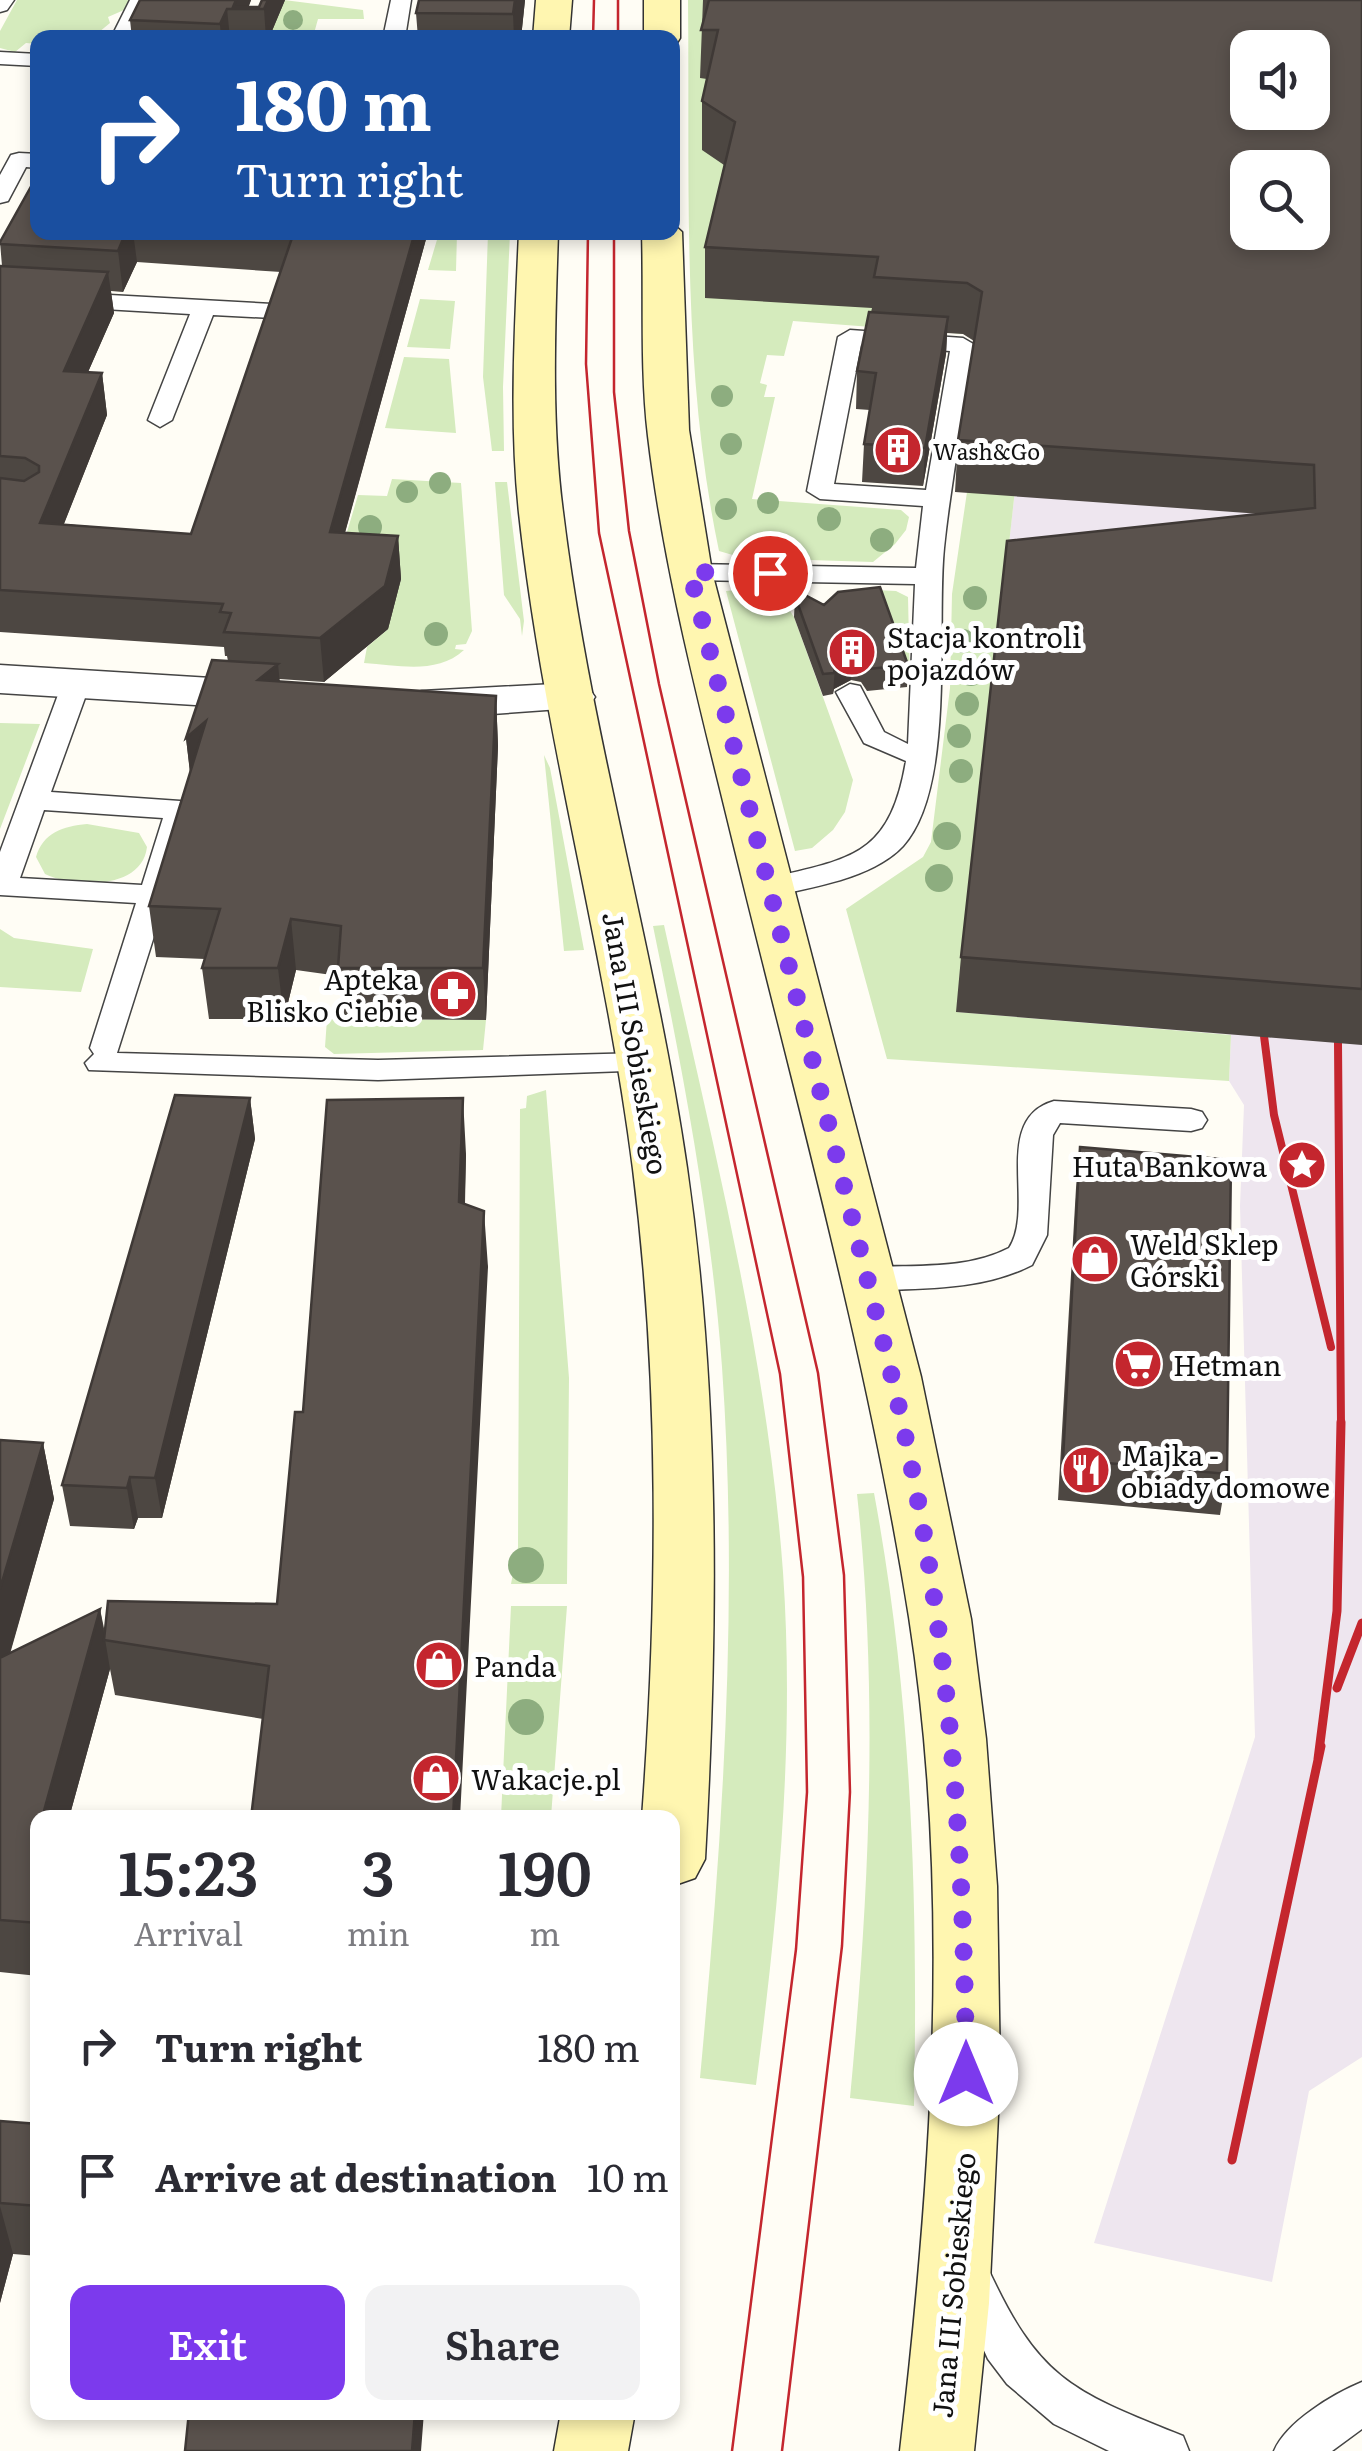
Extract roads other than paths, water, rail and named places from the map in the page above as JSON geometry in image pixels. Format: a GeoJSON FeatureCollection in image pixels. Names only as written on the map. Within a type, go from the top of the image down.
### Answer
{"type":"FeatureCollection","features":[{"type":"Feature","properties":{"kind":"main road"},"geometry":{"type":"LineString","coordinates":[[552,30],[554,0]]}},
{"type":"Feature","properties":{"kind":"main road"},"geometry":{"type":"LineString","coordinates":[[662,0],[662,30]]}},
{"type":"Feature","properties":{"kind":"main road","name":"Jana III Sobieskiego"},"geometry":{"type":"LineString","coordinates":[[539,240],[534,380],[537,466],[552,593],[642,1062],[660,1170],[680,1360],[684,1670],[675,1810]]}},
{"type":"Feature","properties":{"kind":"main road","name":"Jana III Sobieskiego"},"geometry":{"type":"LineString","coordinates":[[662,240],[668,430],[690,572],[920,1506],[954,1739],[964,1886],[966,2074],[957,2241],[937,2451]]}},
{"type":"Feature","properties":{"kind":"main road"},"geometry":{"type":"LineString","coordinates":[[592,2451],[597,2420]]}},
{"type":"Feature","properties":{"kind":"street"},"geometry":{"type":"LineString","coordinates":[[0,679],[324,699]]}},
{"type":"Feature","properties":{"kind":"street"},"geometry":{"type":"LineString","coordinates":[[378,702],[437,705],[572,697]]}},
{"type":"Feature","properties":{"kind":"lane"},"geometry":{"type":"LineString","coordinates":[[125,30],[140,0]]}},
{"type":"Feature","properties":{"kind":"lane"},"geometry":{"type":"LineString","coordinates":[[395,30],[400,0]]}},
{"type":"Feature","properties":{"kind":"lane"},"geometry":{"type":"LineString","coordinates":[[0,58],[30,60]]}},
{"type":"Feature","properties":{"kind":"lane"},"geometry":{"type":"LineString","coordinates":[[0,196],[20,160],[30,161]]}},
{"type":"Feature","properties":{"kind":"lane"},"geometry":{"type":"LineString","coordinates":[[0,296],[272,311]]}},
{"type":"Feature","properties":{"kind":"lane"},"geometry":{"type":"LineString","coordinates":[[160,420],[204,308]]}},
{"type":"Feature","properties":{"kind":"lane"},"geometry":{"type":"LineString","coordinates":[[768,888],[844,866],[891,842],[905,822],[921,756],[928,576],[963,345],[850,337],[820,490],[939,500]]}},
{"type":"Feature","properties":{"kind":"lane"},"geometry":{"type":"LineString","coordinates":[[690,572],[928,576]]}},
{"type":"Feature","properties":{"kind":"lane"},"geometry":{"type":"LineString","coordinates":[[806,574],[816,601]]}},
{"type":"Feature","properties":{"kind":"lane"},"geometry":{"type":"LineString","coordinates":[[76,684],[2,886],[151,895]]}},
{"type":"Feature","properties":{"kind":"lane"},"geometry":{"type":"LineString","coordinates":[[850,692],[871,738],[891,749],[921,756]]}},
{"type":"Feature","properties":{"kind":"lane"},"geometry":{"type":"LineString","coordinates":[[34,800],[180,810],[102,1056],[378,1070],[642,1062]]}},
{"type":"Feature","properties":{"kind":"lane"},"geometry":{"type":"LineString","coordinates":[[867,1280],[989,1272],[1017,1262],[1029,1247],[1037,1135],[1044,1119],[1054,1112],[1192,1120]]}},
{"type":"Feature","properties":{"kind":"lane"},"geometry":{"type":"LineString","coordinates":[[957,2241],[986,2317],[1026,2374],[1049,2397],[1099,2429],[1167,2451]]}},
{"type":"Feature","properties":{"kind":"lane"},"geometry":{"type":"LineString","coordinates":[[1291,2450],[1362,2404]]}},
{"type":"Feature","properties":{"kind":"tram line"},"geometry":{"type":"LineString","coordinates":[[593,30],[594,0]]}},
{"type":"Feature","properties":{"kind":"tram line"},"geometry":{"type":"LineString","coordinates":[[618,0],[618,30]]}},
{"type":"Feature","properties":{"kind":"tram line"},"geometry":{"type":"LineString","coordinates":[[588,240],[586,364],[599,533],[780,1374],[803,1577],[807,1792],[796,1949],[732,2451]]}},
{"type":"Feature","properties":{"kind":"tram line"},"geometry":{"type":"LineString","coordinates":[[614,240],[614,392],[629,531],[659,684],[818,1373],[844,1575],[850,1792],[842,1946],[782,2451]]}},
{"type":"Feature","properties":{"kind":"railway"},"geometry":{"type":"LineString","coordinates":[[1264,1036],[1274,1115],[1331,1347]]}},
{"type":"Feature","properties":{"kind":"railway"},"geometry":{"type":"LineString","coordinates":[[1338,1043],[1341,1423]]}},
{"type":"Feature","properties":{"kind":"railway"},"geometry":{"type":"LineString","coordinates":[[1318,1759],[1337,1611],[1341,1423]]}},
{"type":"Feature","properties":{"kind":"railway"},"geometry":{"type":"LineString","coordinates":[[1337,1688],[1362,1623]]}},
{"type":"Feature","properties":{"kind":"railway"},"geometry":{"type":"LineString","coordinates":[[1232,2160],[1321,1746]]}},
{"type":"Feature","properties":{"kind":"place","name":"Wash&Go"},"geometry":{"type":"Point","coordinates":[898,450]}},
{"type":"Feature","properties":{"kind":"place","name":"Stacja kontroli pojazdów"},"geometry":{"type":"Point","coordinates":[852,652]}},
{"type":"Feature","properties":{"kind":"place","name":"Apteka Blisko Ciebie"},"geometry":{"type":"Point","coordinates":[453,994]}},
{"type":"Feature","properties":{"kind":"place","name":"Huta Bankowa"},"geometry":{"type":"Point","coordinates":[1302,1165]}},
{"type":"Feature","properties":{"kind":"place","name":"Weld Sklep Górski"},"geometry":{"type":"Point","coordinates":[1095,1259]}},
{"type":"Feature","properties":{"kind":"place","name":"Hetman"},"geometry":{"type":"Point","coordinates":[1138,1364]}},
{"type":"Feature","properties":{"kind":"place","name":"Majka - obiady domowe"},"geometry":{"type":"Point","coordinates":[1086,1470]}},
{"type":"Feature","properties":{"kind":"place","name":"Panda"},"geometry":{"type":"Point","coordinates":[439,1665]}},
{"type":"Feature","properties":{"kind":"place","name":"Wakacje.pl"},"geometry":{"type":"Point","coordinates":[436,1778]}}]}
